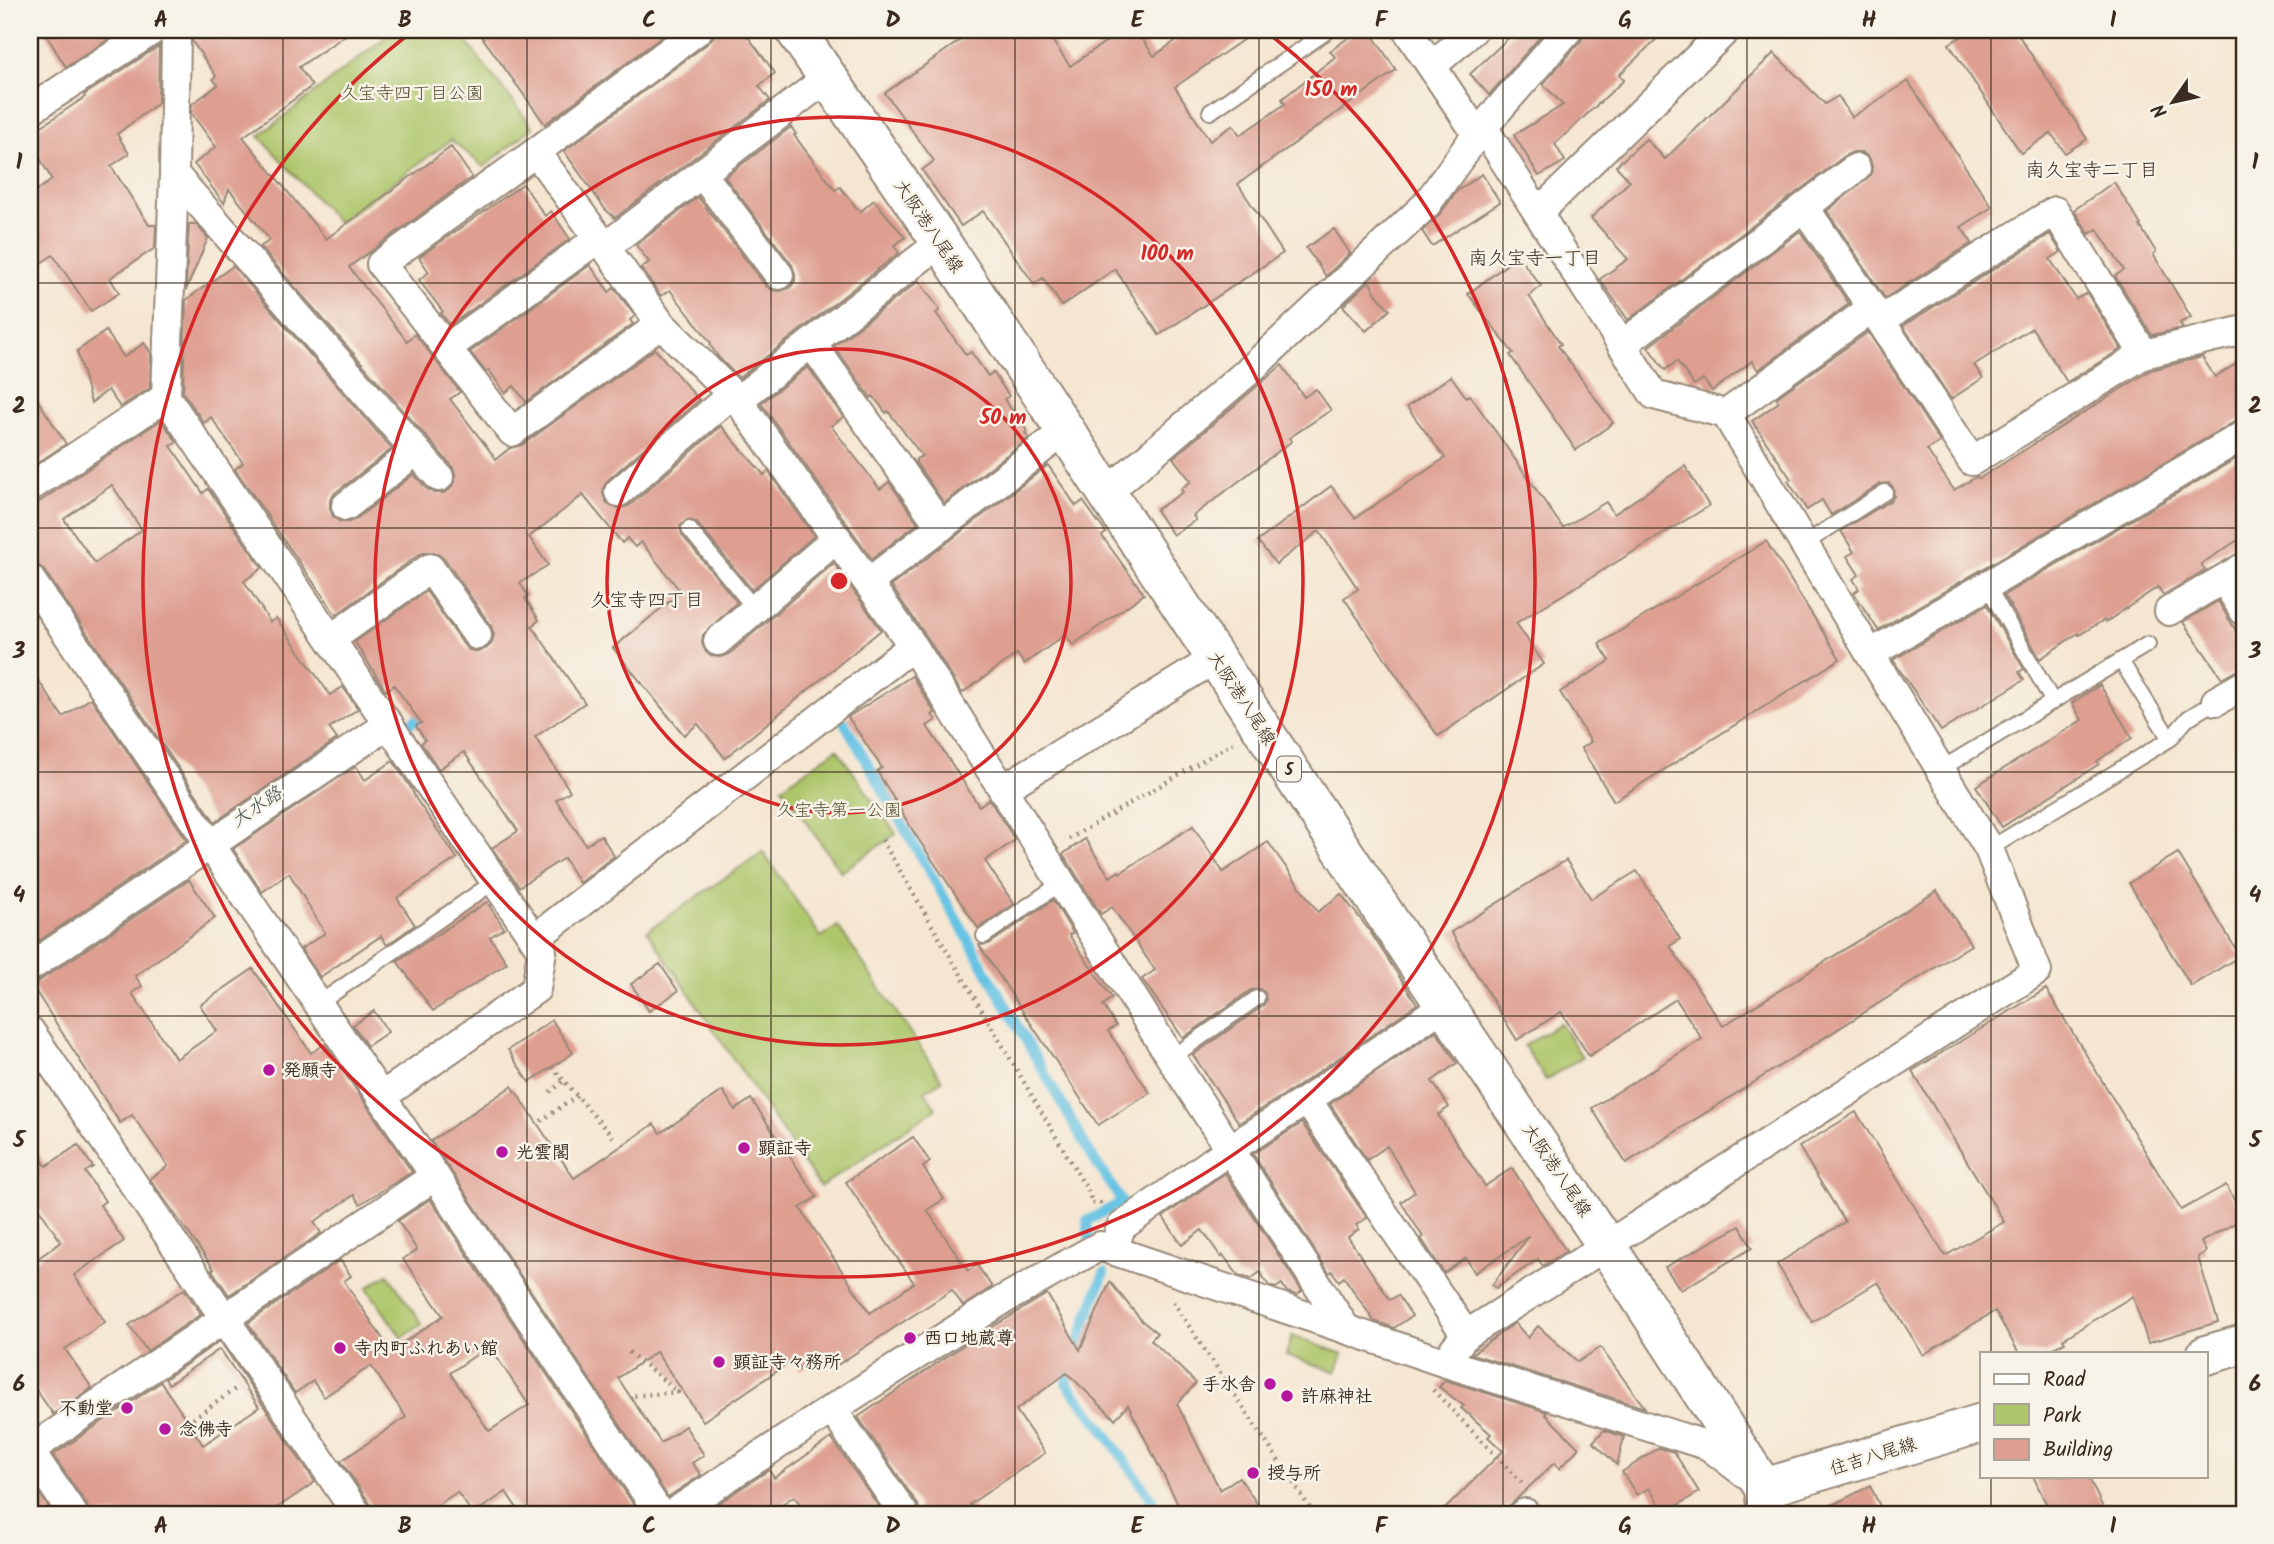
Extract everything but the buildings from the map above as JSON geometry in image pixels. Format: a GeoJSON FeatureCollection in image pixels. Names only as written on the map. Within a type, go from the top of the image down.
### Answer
{"type":"FeatureCollection","features":[{"type":"Feature","properties":{"kind":"main road","name":"大阪港八尾線"},"geometry":{"type":"LineString","coordinates":[[795,30],[942,242],[1606,1244],[1764,1507]]}},
{"type":"Feature","properties":{"kind":"main road"},"geometry":{"type":"LineString","coordinates":[[2208,1354],[2244,1344]]}},
{"type":"Feature","properties":{"kind":"main road","name":"住吉八尾線"},"geometry":{"type":"LineString","coordinates":[[1764,1507],[1980,1424]]}},
{"type":"Feature","properties":{"kind":"street"},"geometry":{"type":"LineString","coordinates":[[30,110],[169,30],[174,174],[166,397],[542,951],[536,989],[381,1097]]}},
{"type":"Feature","properties":{"kind":"street"},"geometry":{"type":"LineString","coordinates":[[661,324],[512,432],[381,264],[698,30]]}},
{"type":"Feature","properties":{"kind":"street"},"geometry":{"type":"LineString","coordinates":[[1407,30],[1538,213],[1654,395],[1726,414],[1989,849],[2037,971],[1466,1335],[1443,1362]]}},
{"type":"Feature","properties":{"kind":"street"},"geometry":{"type":"LineString","coordinates":[[1432,66],[1473,30]]}},
{"type":"Feature","properties":{"kind":"street"},"geometry":{"type":"LineString","coordinates":[[1106,493],[1252,368],[1426,205],[1480,130],[1569,30]]}},
{"type":"Feature","properties":{"kind":"street"},"geometry":{"type":"LineString","coordinates":[[1538,213],[1726,30]]}},
{"type":"Feature","properties":{"kind":"street"},"geometry":{"type":"LineString","coordinates":[[447,348],[702,174],[827,78]]}},
{"type":"Feature","properties":{"kind":"street"},"geometry":{"type":"LineString","coordinates":[[536,152],[661,324],[735,397],[869,582],[913,646],[1171,1058],[1346,1329]]}},
{"type":"Feature","properties":{"kind":"street"},"geometry":{"type":"LineString","coordinates":[[1622,345],[1856,168]]}},
{"type":"Feature","properties":{"kind":"street"},"geometry":{"type":"LineString","coordinates":[[174,174],[439,477]]}},
{"type":"Feature","properties":{"kind":"street"},"geometry":{"type":"LineString","coordinates":[[702,174],[779,275]]}},
{"type":"Feature","properties":{"kind":"street"},"geometry":{"type":"LineString","coordinates":[[1805,208],[1972,461],[2144,354],[2244,330]]}},
{"type":"Feature","properties":{"kind":"street"},"geometry":{"type":"LineString","coordinates":[[1726,414],[1877,314],[2055,211],[2144,354]]}},
{"type":"Feature","properties":{"kind":"street"},"geometry":{"type":"LineString","coordinates":[[619,492],[735,397],[812,344],[942,242]]}},
{"type":"Feature","properties":{"kind":"street"},"geometry":{"type":"LineString","coordinates":[[812,344],[942,527]]}},
{"type":"Feature","properties":{"kind":"street"},"geometry":{"type":"LineString","coordinates":[[30,487],[166,397]]}},
{"type":"Feature","properties":{"kind":"street"},"geometry":{"type":"LineString","coordinates":[[869,582],[1066,430]]}},
{"type":"Feature","properties":{"kind":"street"},"geometry":{"type":"LineString","coordinates":[[1870,654],[2244,435]]}},
{"type":"Feature","properties":{"kind":"street"},"geometry":{"type":"LineString","coordinates":[[346,506],[416,451]]}},
{"type":"Feature","properties":{"kind":"street"},"geometry":{"type":"LineString","coordinates":[[718,641],[837,538]]}},
{"type":"Feature","properties":{"kind":"street"},"geometry":{"type":"LineString","coordinates":[[331,639],[430,568],[477,635]]}},
{"type":"Feature","properties":{"kind":"street"},"geometry":{"type":"LineString","coordinates":[[2169,611],[2234,573],[2244,611]]}},
{"type":"Feature","properties":{"kind":"street"},"geometry":{"type":"LineString","coordinates":[[30,579],[435,1176],[660,1514]]}},
{"type":"Feature","properties":{"kind":"street"},"geometry":{"type":"LineString","coordinates":[[534,939],[913,646]]}},
{"type":"Feature","properties":{"kind":"street"},"geometry":{"type":"LineString","coordinates":[[1003,789],[1216,658]]}},
{"type":"Feature","properties":{"kind":"street"},"geometry":{"type":"LineString","coordinates":[[2216,701],[2244,685]]}},
{"type":"Feature","properties":{"kind":"street"},"geometry":{"type":"LineString","coordinates":[[30,967],[389,724]]}},
{"type":"Feature","properties":{"kind":"street"},"geometry":{"type":"LineString","coordinates":[[1113,1251],[1121,1227],[1230,1149],[1307,1100],[1433,1013]]}},
{"type":"Feature","properties":{"kind":"street"},"geometry":{"type":"LineString","coordinates":[[30,1031],[357,1514]]}},
{"type":"Feature","properties":{"kind":"street"},"geometry":{"type":"LineString","coordinates":[[1307,1100],[1466,1335]]}},
{"type":"Feature","properties":{"kind":"street"},"geometry":{"type":"LineString","coordinates":[[73,1514],[30,1450],[435,1176]]}},
{"type":"Feature","properties":{"kind":"street"},"geometry":{"type":"LineString","coordinates":[[672,1514],[1001,1301],[1100,1246],[1443,1362],[1709,1446],[1764,1507]]}},
{"type":"Feature","properties":{"kind":"street"},"geometry":{"type":"LineString","coordinates":[[832,1409],[904,1514]]}},
{"type":"Feature","properties":{"kind":"lane"},"geometry":{"type":"LineString","coordinates":[[1210,112],[1329,30]]}},
{"type":"Feature","properties":{"kind":"lane"},"geometry":{"type":"LineString","coordinates":[[1804,544],[1885,492]]}},
{"type":"Feature","properties":{"kind":"lane"},"geometry":{"type":"LineString","coordinates":[[689,529],[755,609]]}},
{"type":"Feature","properties":{"kind":"lane"},"geometry":{"type":"LineString","coordinates":[[1987,586],[2053,702]]}},
{"type":"Feature","properties":{"kind":"lane"},"geometry":{"type":"LineString","coordinates":[[1941,769],[2148,644]]}},
{"type":"Feature","properties":{"kind":"lane"},"geometry":{"type":"LineString","coordinates":[[2121,661],[2169,739]]}},
{"type":"Feature","properties":{"kind":"lane"},"geometry":{"type":"LineString","coordinates":[[1989,849],[2169,739],[2188,718],[2216,701]]}},
{"type":"Feature","properties":{"kind":"lane"},"geometry":{"type":"LineString","coordinates":[[318,1004],[495,881]]}},
{"type":"Feature","properties":{"kind":"lane"},"geometry":{"type":"LineString","coordinates":[[984,936],[1061,883]]}},
{"type":"Feature","properties":{"kind":"lane"},"geometry":{"type":"LineString","coordinates":[[1171,1058],[1257,998]]}},
{"type":"Feature","properties":{"kind":"path"},"geometry":{"type":"LineString","coordinates":[[1044,854],[1261,726]]}},
{"type":"Feature","properties":{"kind":"path"},"geometry":{"type":"LineString","coordinates":[[882,840],[1089,1193],[1092,1203],[1100,1203]]}},
{"type":"Feature","properties":{"kind":"path"},"geometry":{"type":"LineString","coordinates":[[552,1067],[616,1142]]}},
{"type":"Feature","properties":{"kind":"path"},"geometry":{"type":"LineString","coordinates":[[550,1091],[564,1081]]}},
{"type":"Feature","properties":{"kind":"path"},"geometry":{"type":"LineString","coordinates":[[541,1121],[577,1097]]}},
{"type":"Feature","properties":{"kind":"path"},"geometry":{"type":"LineString","coordinates":[[1146,1262],[1314,1514]]}},
{"type":"Feature","properties":{"kind":"path"},"geometry":{"type":"LineString","coordinates":[[629,1352],[678,1392],[630,1396]]}},
{"type":"Feature","properties":{"kind":"path"},"geometry":{"type":"LineString","coordinates":[[193,1419],[244,1383]]}},
{"type":"Feature","properties":{"kind":"path"},"geometry":{"type":"LineString","coordinates":[[1432,1389],[1535,1496],[1524,1513]]}},
{"type":"Feature","properties":{"kind":"green space","name":"久宝寺四丁目公園"},"geometry":{"type":"Polygon","coordinates":[[[395,30],[457,30],[533,127],[484,167],[451,140],[338,223],[259,136],[395,30]]]}},
{"type":"Feature","properties":{"kind":"green space","name":"久宝寺第一公園"},"geometry":{"type":"Polygon","coordinates":[[[837,749],[896,834],[841,872],[782,787],[837,749]]]}},
{"type":"Feature","properties":{"kind":"green space"},"geometry":{"type":"Polygon","coordinates":[[[763,852],[821,937],[838,926],[942,1080],[925,1091],[936,1109],[820,1187],[647,931],[763,852]]]}},
{"type":"Feature","properties":{"kind":"green space"},"geometry":{"type":"Polygon","coordinates":[[[1560,1023],[1582,1057],[1546,1080],[1524,1046],[1560,1023]]]}},
{"type":"Feature","properties":{"kind":"green space"},"geometry":{"type":"Polygon","coordinates":[[[388,1274],[422,1324],[402,1338],[367,1288],[388,1274]]]}},
{"type":"Feature","properties":{"kind":"green space"},"geometry":{"type":"Polygon","coordinates":[[[1292,1336],[1343,1354],[1336,1372],[1286,1355],[1292,1336]]]}},
{"type":"Feature","properties":{"kind":"waterway","name":"大水路"},"geometry":{"type":"LineString","coordinates":[[396,733],[427,712]]}},
{"type":"Feature","properties":{"kind":"waterway"},"geometry":{"type":"LineString","coordinates":[[844,722],[1090,1153],[1122,1202],[1087,1221],[1089,1237]]}},
{"type":"Feature","properties":{"kind":"waterway"},"geometry":{"type":"LineString","coordinates":[[1104,1273],[1073,1356],[1066,1383],[1100,1425],[1152,1500],[1140,1514]]}},
{"type":"Feature","properties":{"kind":"place","name":"発願寺"},"geometry":{"type":"Point","coordinates":[269,1070]}},
{"type":"Feature","properties":{"kind":"place","name":"顕証寺"},"geometry":{"type":"Point","coordinates":[744,1148]}},
{"type":"Feature","properties":{"kind":"place","name":"光雲閣"},"geometry":{"type":"Point","coordinates":[502,1152]}},
{"type":"Feature","properties":{"kind":"place","name":"西口地蔵尊"},"geometry":{"type":"Point","coordinates":[910,1338]}},
{"type":"Feature","properties":{"kind":"place","name":"寺内町ふれあい館"},"geometry":{"type":"Point","coordinates":[340,1348]}},
{"type":"Feature","properties":{"kind":"place","name":"顕証寺々務所"},"geometry":{"type":"Point","coordinates":[719,1362]}},
{"type":"Feature","properties":{"kind":"place","name":"手水舎"},"geometry":{"type":"Point","coordinates":[1270,1384]}},
{"type":"Feature","properties":{"kind":"place","name":"許麻神社"},"geometry":{"type":"Point","coordinates":[1287,1396]}},
{"type":"Feature","properties":{"kind":"place","name":"不動堂"},"geometry":{"type":"Point","coordinates":[127,1408]}},
{"type":"Feature","properties":{"kind":"place","name":"念佛寺"},"geometry":{"type":"Point","coordinates":[165,1429]}},
{"type":"Feature","properties":{"kind":"place","name":"授与所"},"geometry":{"type":"Point","coordinates":[1253,1473]}},
{"type":"Feature","properties":{"kind":"district","name":"南久宝寺二丁目"},"geometry":{"type":"Point","coordinates":[2092,169]}},
{"type":"Feature","properties":{"kind":"district","name":"南久宝寺一丁目"},"geometry":{"type":"Point","coordinates":[1535,257]}},
{"type":"Feature","properties":{"kind":"district","name":"久宝寺四丁目"},"geometry":{"type":"Point","coordinates":[647,599]}}]}
